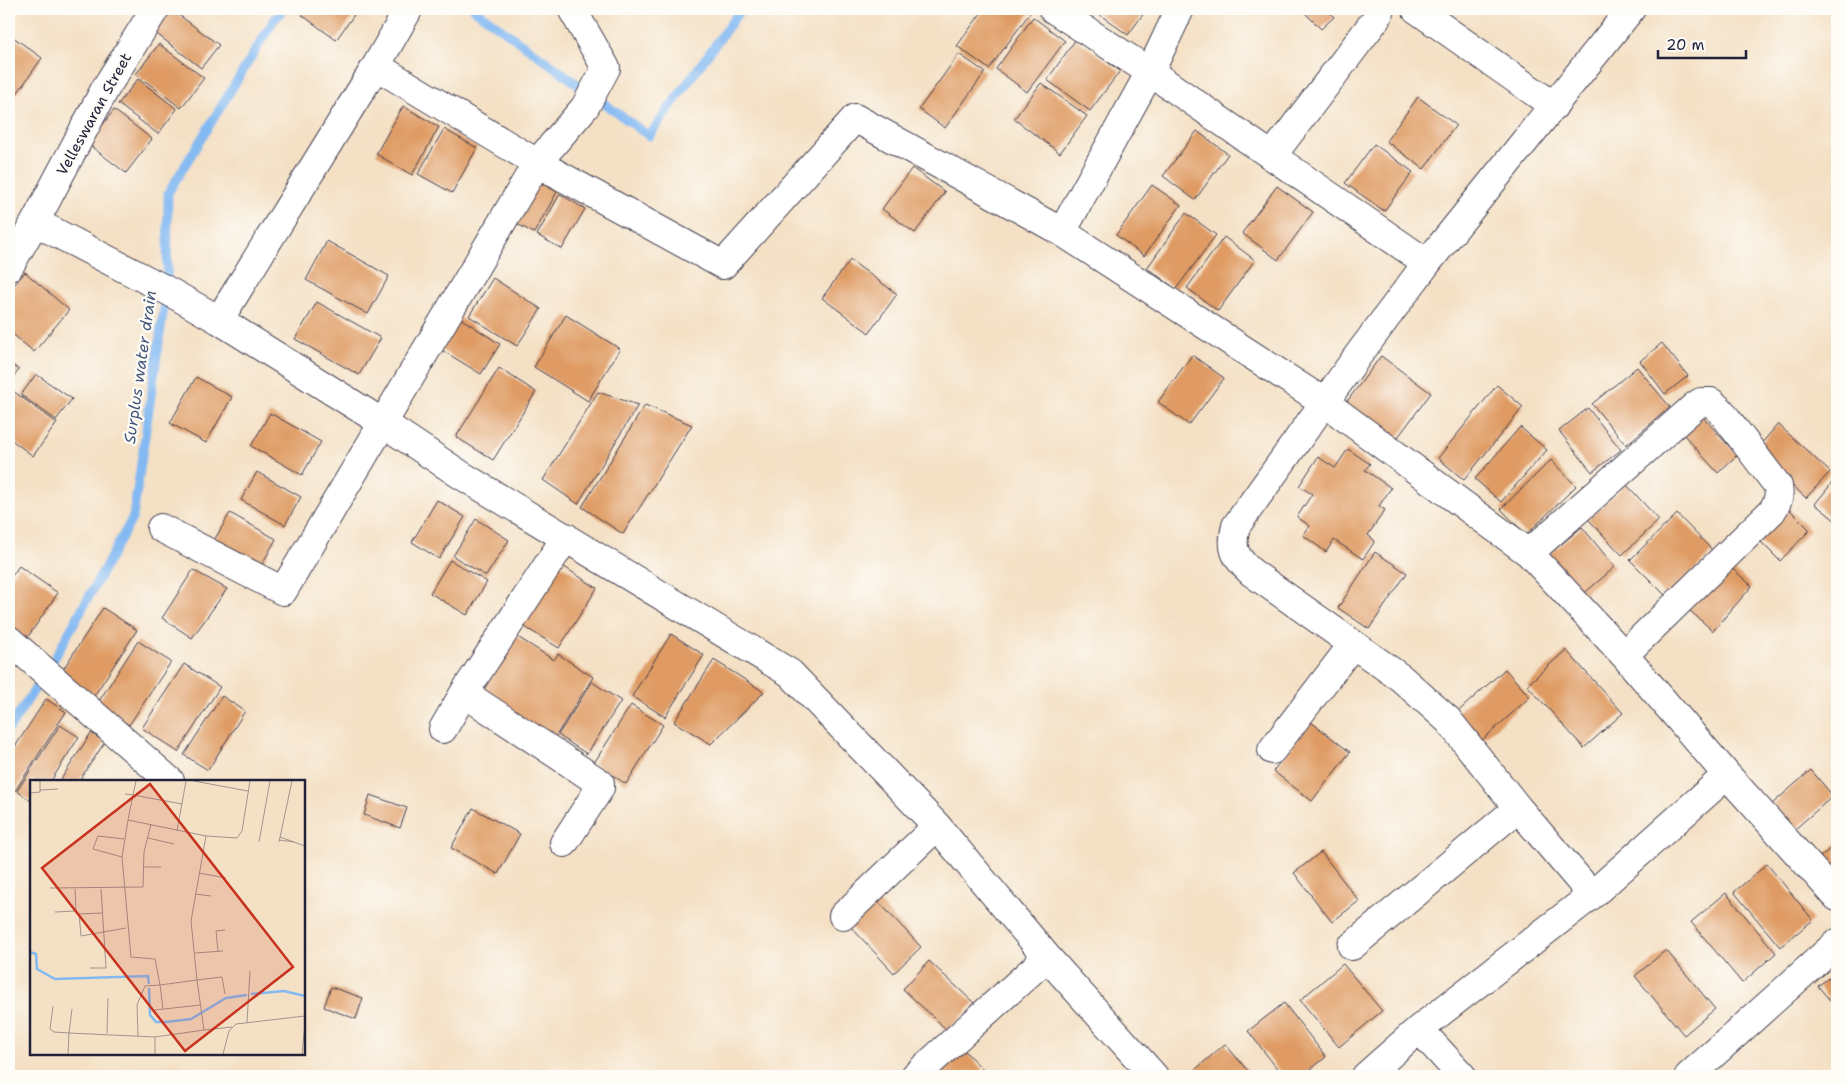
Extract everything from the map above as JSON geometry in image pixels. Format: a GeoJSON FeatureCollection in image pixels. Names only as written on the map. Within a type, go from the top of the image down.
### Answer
{"type":"FeatureCollection","features":[{"type":"Feature","properties":{"kind":"street","name":"Velleswaran Street"},"geometry":{"type":"LineString","coordinates":[[9,267],[35,222],[105,89],[155,9]]}},
{"type":"Feature","properties":{"kind":"street"},"geometry":{"type":"LineString","coordinates":[[161,528],[284,591],[537,163],[585,107],[606,68],[572,9]]}},
{"type":"Feature","properties":{"kind":"street"},"geometry":{"type":"LineString","coordinates":[[1053,9],[1150,72],[1427,263]]}},
{"type":"Feature","properties":{"kind":"street"},"geometry":{"type":"LineString","coordinates":[[1062,232],[1150,72],[1180,9]]}},
{"type":"Feature","properties":{"kind":"street"},"geometry":{"type":"LineString","coordinates":[[1272,156],[1376,19],[1379,14],[1378,9]]}},
{"type":"Feature","properties":{"kind":"street"},"geometry":{"type":"LineString","coordinates":[[1416,9],[1554,106]]}},
{"type":"Feature","properties":{"kind":"street"},"geometry":{"type":"LineString","coordinates":[[1592,895],[1518,808],[1448,720],[1401,678],[1251,572],[1239,561],[1234,551],[1233,537],[1236,526],[1324,402],[1427,263],[1631,9]]}},
{"type":"Feature","properties":{"kind":"street"},"geometry":{"type":"LineString","coordinates":[[220,320],[376,66],[407,12]]}},
{"type":"Feature","properties":{"kind":"street"},"geometry":{"type":"LineString","coordinates":[[376,66],[537,163],[723,265],[855,118],[1062,232],[1324,402],[1529,553],[1624,655],[1727,775],[1837,897]]}},
{"type":"Feature","properties":{"kind":"street"},"geometry":{"type":"LineString","coordinates":[[35,222],[220,320],[383,423],[460,475],[790,673],[937,826],[1047,957],[1154,1076]]}},
{"type":"Feature","properties":{"kind":"street"},"geometry":{"type":"LineString","coordinates":[[1529,553],[1695,406],[1701,402],[1711,402],[1721,411],[1778,486],[1780,494],[1772,511],[1624,655]]}},
{"type":"Feature","properties":{"kind":"street"},"geometry":{"type":"LineString","coordinates":[[443,729],[464,693],[566,537]]}},
{"type":"Feature","properties":{"kind":"street"},"geometry":{"type":"LineString","coordinates":[[9,640],[169,780]]}},
{"type":"Feature","properties":{"kind":"street"},"geometry":{"type":"LineString","coordinates":[[1272,750],[1353,644]]}},
{"type":"Feature","properties":{"kind":"street"},"geometry":{"type":"LineString","coordinates":[[464,693],[600,782],[600,788],[564,843]]}},
{"type":"Feature","properties":{"kind":"street"},"geometry":{"type":"LineString","coordinates":[[1366,1076],[1419,1029],[1592,895],[1727,775]]}},
{"type":"Feature","properties":{"kind":"street"},"geometry":{"type":"LineString","coordinates":[[1352,946],[1518,808]]}},
{"type":"Feature","properties":{"kind":"street"},"geometry":{"type":"LineString","coordinates":[[843,916],[937,826]]}},
{"type":"Feature","properties":{"kind":"street"},"geometry":{"type":"LineString","coordinates":[[1689,1076],[1837,943]]}},
{"type":"Feature","properties":{"kind":"street"},"geometry":{"type":"LineString","coordinates":[[915,1076],[1047,957]]}},
{"type":"Feature","properties":{"kind":"street"},"geometry":{"type":"LineString","coordinates":[[1419,1029],[1462,1076]]}},
{"type":"Feature","properties":{"kind":"building"},"geometry":{"type":"Polygon","coordinates":[[[171,9],[219,45],[201,68],[153,31],[171,9]]]}},
{"type":"Feature","properties":{"kind":"building"},"geometry":{"type":"Polygon","coordinates":[[[307,9],[346,9],[354,15],[336,40],[302,15],[307,9]]]}},
{"type":"Feature","properties":{"kind":"building"},"geometry":{"type":"Polygon","coordinates":[[[984,9],[1032,10],[989,69],[957,46],[984,9]]]}},
{"type":"Feature","properties":{"kind":"building"},"geometry":{"type":"Polygon","coordinates":[[[1092,9],[1147,9],[1128,35],[1092,9]]]}},
{"type":"Feature","properties":{"kind":"building"},"geometry":{"type":"Polygon","coordinates":[[[1301,9],[1327,9],[1334,17],[1321,29],[1301,9]]]}},
{"type":"Feature","properties":{"kind":"building"},"geometry":{"type":"Polygon","coordinates":[[[1033,17],[1065,41],[1027,92],[996,69],[1033,17]]]}},
{"type":"Feature","properties":{"kind":"building"},"geometry":{"type":"Polygon","coordinates":[[[9,34],[42,58],[9,105],[9,34]]]}},
{"type":"Feature","properties":{"kind":"building"},"geometry":{"type":"Polygon","coordinates":[[[1076,39],[1120,71],[1090,111],[1047,80],[1076,39]]]}},
{"type":"Feature","properties":{"kind":"building"},"geometry":{"type":"Polygon","coordinates":[[[159,44],[204,78],[181,108],[136,74],[159,44]]]}},
{"type":"Feature","properties":{"kind":"building"},"geometry":{"type":"Polygon","coordinates":[[[959,54],[985,72],[945,128],[919,109],[959,54]]]}},
{"type":"Feature","properties":{"kind":"building"},"geometry":{"type":"Polygon","coordinates":[[[138,79],[177,109],[158,134],[118,104],[138,79]]]}},
{"type":"Feature","properties":{"kind":"building"},"geometry":{"type":"Polygon","coordinates":[[[1041,83],[1087,116],[1060,153],[1014,119],[1041,83]]]}},
{"type":"Feature","properties":{"kind":"building"},"geometry":{"type":"Polygon","coordinates":[[[1418,97],[1456,125],[1424,169],[1386,141],[1418,97]]]}},
{"type":"Feature","properties":{"kind":"building"},"geometry":{"type":"Polygon","coordinates":[[[403,106],[439,127],[412,175],[376,154],[403,106]]]}},
{"type":"Feature","properties":{"kind":"building"},"geometry":{"type":"Polygon","coordinates":[[[114,110],[152,139],[126,173],[88,144],[114,110]]]}},
{"type":"Feature","properties":{"kind":"building"},"geometry":{"type":"Polygon","coordinates":[[[444,129],[477,148],[452,193],[418,174],[444,129]]]}},
{"type":"Feature","properties":{"kind":"building"},"geometry":{"type":"Polygon","coordinates":[[[1197,131],[1228,154],[1195,200],[1163,176],[1197,131]]]}},
{"type":"Feature","properties":{"kind":"building"},"geometry":{"type":"Polygon","coordinates":[[[1374,144],[1413,172],[1384,211],[1345,183],[1374,144]]]}},
{"type":"Feature","properties":{"kind":"building"},"geometry":{"type":"Polygon","coordinates":[[[912,168],[945,192],[915,233],[882,209],[912,168]]]}},
{"type":"Feature","properties":{"kind":"building"},"geometry":{"type":"Polygon","coordinates":[[[530,177],[557,192],[534,233],[506,218],[530,177]]]}},
{"type":"Feature","properties":{"kind":"building"},"geometry":{"type":"Polygon","coordinates":[[[1152,185],[1181,205],[1144,256],[1116,235],[1152,185]]]}},
{"type":"Feature","properties":{"kind":"building"},"geometry":{"type":"Polygon","coordinates":[[[1277,186],[1313,212],[1278,260],[1242,233],[1277,186]]]}},
{"type":"Feature","properties":{"kind":"building"},"geometry":{"type":"Polygon","coordinates":[[[560,194],[585,209],[562,249],[537,235],[560,194]]]}},
{"type":"Feature","properties":{"kind":"building"},"geometry":{"type":"Polygon","coordinates":[[[1186,213],[1216,235],[1176,289],[1147,268],[1186,213]]]}},
{"type":"Feature","properties":{"kind":"building"},"geometry":{"type":"Polygon","coordinates":[[[1224,237],[1255,260],[1218,311],[1187,288],[1224,237]]]}},
{"type":"Feature","properties":{"kind":"building"},"geometry":{"type":"Polygon","coordinates":[[[327,241],[389,276],[368,314],[306,280],[327,241]]]}},
{"type":"Feature","properties":{"kind":"building"},"geometry":{"type":"Polygon","coordinates":[[[850,260],[897,294],[869,333],[822,298],[850,260]]]}},
{"type":"Feature","properties":{"kind":"building"},"geometry":{"type":"Polygon","coordinates":[[[25,272],[69,310],[34,352],[9,331],[9,291],[25,272]]]}},
{"type":"Feature","properties":{"kind":"building"},"geometry":{"type":"Polygon","coordinates":[[[493,278],[541,309],[517,346],[469,316],[493,278]]]}},
{"type":"Feature","properties":{"kind":"building"},"geometry":{"type":"Polygon","coordinates":[[[317,302],[381,338],[359,375],[295,339],[317,302]]]}},
{"type":"Feature","properties":{"kind":"building"},"geometry":{"type":"Polygon","coordinates":[[[566,315],[620,349],[588,401],[534,367],[566,315]]]}},
{"type":"Feature","properties":{"kind":"building"},"geometry":{"type":"Polygon","coordinates":[[[460,318],[500,344],[481,374],[440,349],[460,318]]]}},
{"type":"Feature","properties":{"kind":"building"},"geometry":{"type":"Polygon","coordinates":[[[1662,343],[1688,376],[1665,394],[1640,361],[1662,343]]]}},
{"type":"Feature","properties":{"kind":"building"},"geometry":{"type":"Polygon","coordinates":[[[1192,355],[1224,378],[1189,425],[1158,402],[1192,355]]]}},
{"type":"Feature","properties":{"kind":"building"},"geometry":{"type":"Polygon","coordinates":[[[1381,356],[1431,393],[1395,441],[1345,404],[1381,356]]]}},
{"type":"Feature","properties":{"kind":"building"},"geometry":{"type":"Polygon","coordinates":[[[9,362],[19,370],[9,382],[9,362]]]}},
{"type":"Feature","properties":{"kind":"building"},"geometry":{"type":"Polygon","coordinates":[[[1637,367],[1670,407],[1626,445],[1592,404],[1637,367]]]}},
{"type":"Feature","properties":{"kind":"building"},"geometry":{"type":"Polygon","coordinates":[[[499,368],[536,392],[493,460],[456,437],[499,368]]]}},
{"type":"Feature","properties":{"kind":"building"},"geometry":{"type":"Polygon","coordinates":[[[36,374],[72,399],[56,420],[21,395],[36,374]]]}},
{"type":"Feature","properties":{"kind":"building"},"geometry":{"type":"Polygon","coordinates":[[[196,377],[232,397],[206,443],[170,423],[196,377]]]}},
{"type":"Feature","properties":{"kind":"building"},"geometry":{"type":"Polygon","coordinates":[[[1497,385],[1523,407],[1464,480],[1438,458],[1497,385]]]}},
{"type":"Feature","properties":{"kind":"building"},"geometry":{"type":"Polygon","coordinates":[[[9,388],[57,423],[33,456],[9,438],[9,388]]]}},
{"type":"Feature","properties":{"kind":"building"},"geometry":{"type":"Polygon","coordinates":[[[598,392],[638,405],[578,504],[543,480],[598,392]]]}},
{"type":"Feature","properties":{"kind":"building"},"geometry":{"type":"Polygon","coordinates":[[[645,405],[692,425],[623,534],[582,507],[645,405]]]}},
{"type":"Feature","properties":{"kind":"building"},"geometry":{"type":"Polygon","coordinates":[[[1588,408],[1621,450],[1592,472],[1559,431],[1588,408]]]}},
{"type":"Feature","properties":{"kind":"building"},"geometry":{"type":"Polygon","coordinates":[[[270,413],[321,442],[302,475],[251,446],[270,413]]]}},
{"type":"Feature","properties":{"kind":"building"},"geometry":{"type":"Polygon","coordinates":[[[1702,416],[1737,455],[1718,473],[1683,434],[1702,416]]]}},
{"type":"Feature","properties":{"kind":"building"},"geometry":{"type":"Polygon","coordinates":[[[1778,424],[1830,472],[1806,498],[1755,451],[1778,424]]]}},
{"type":"Feature","properties":{"kind":"building"},"geometry":{"type":"Polygon","coordinates":[[[1520,427],[1547,450],[1501,502],[1475,479],[1520,427]]]}},
{"type":"Feature","properties":{"kind":"building"},"geometry":{"type":"Polygon","coordinates":[[[1348,449],[1370,464],[1365,470],[1391,488],[1379,506],[1385,510],[1368,535],[1375,541],[1363,559],[1334,540],[1326,552],[1303,535],[1310,526],[1297,517],[1312,494],[1299,486],[1318,457],[1335,468],[1348,449]]]}},
{"type":"Feature","properties":{"kind":"building"},"geometry":{"type":"Polygon","coordinates":[[[1551,460],[1576,486],[1526,535],[1501,509],[1551,460]]]}},
{"type":"Feature","properties":{"kind":"building"},"geometry":{"type":"Polygon","coordinates":[[[257,472],[301,497],[285,525],[241,500],[257,472]]]}},
{"type":"Feature","properties":{"kind":"building"},"geometry":{"type":"Polygon","coordinates":[[[1837,477],[1837,520],[1836,521],[1815,504],[1837,477]]]}},
{"type":"Feature","properties":{"kind":"building"},"geometry":{"type":"Polygon","coordinates":[[[1626,484],[1659,520],[1622,555],[1588,519],[1626,484]]]}},
{"type":"Feature","properties":{"kind":"building"},"geometry":{"type":"Polygon","coordinates":[[[437,500],[465,517],[439,559],[412,542],[437,500]]]}},
{"type":"Feature","properties":{"kind":"building"},"geometry":{"type":"Polygon","coordinates":[[[1784,504],[1810,530],[1780,561],[1754,535],[1784,504]]]}},
{"type":"Feature","properties":{"kind":"building"},"geometry":{"type":"Polygon","coordinates":[[[230,513],[276,539],[256,575],[209,549],[230,513]]]}},
{"type":"Feature","properties":{"kind":"building"},"geometry":{"type":"Polygon","coordinates":[[[1677,514],[1713,551],[1667,597],[1630,560],[1677,514]]]}},
{"type":"Feature","properties":{"kind":"building"},"geometry":{"type":"Polygon","coordinates":[[[476,519],[509,540],[486,576],[453,556],[476,519]]]}},
{"type":"Feature","properties":{"kind":"building"},"geometry":{"type":"Polygon","coordinates":[[[1582,527],[1615,567],[1580,597],[1547,556],[1582,527]]]}},
{"type":"Feature","properties":{"kind":"building"},"geometry":{"type":"Polygon","coordinates":[[[1375,552],[1407,573],[1369,629],[1338,608],[1375,552]]]}},
{"type":"Feature","properties":{"kind":"building"},"geometry":{"type":"Polygon","coordinates":[[[450,560],[487,582],[467,615],[430,593],[450,560]]]}},
{"type":"Feature","properties":{"kind":"building"},"geometry":{"type":"Polygon","coordinates":[[[558,563],[597,588],[559,648],[520,624],[558,563]]]}},
{"type":"Feature","properties":{"kind":"building"},"geometry":{"type":"Polygon","coordinates":[[[1727,564],[1752,586],[1713,631],[1688,609],[1727,564]]]}},
{"type":"Feature","properties":{"kind":"building"},"geometry":{"type":"Polygon","coordinates":[[[19,566],[58,593],[23,644],[9,634],[9,580],[19,566]]]}},
{"type":"Feature","properties":{"kind":"building"},"geometry":{"type":"Polygon","coordinates":[[[193,570],[227,589],[192,638],[162,618],[193,570]]]}},
{"type":"Feature","properties":{"kind":"building"},"geometry":{"type":"Polygon","coordinates":[[[103,608],[137,630],[94,696],[60,674],[103,608]]]}},
{"type":"Feature","properties":{"kind":"building"},"geometry":{"type":"Polygon","coordinates":[[[513,634],[554,660],[558,654],[593,677],[554,739],[475,693],[513,634]]]}},
{"type":"Feature","properties":{"kind":"building"},"geometry":{"type":"Polygon","coordinates":[[[671,634],[704,655],[665,717],[632,696],[671,634]]]}},
{"type":"Feature","properties":{"kind":"building"},"geometry":{"type":"Polygon","coordinates":[[[138,641],[171,662],[129,725],[97,704],[138,641]]]}},
{"type":"Feature","properties":{"kind":"building"},"geometry":{"type":"Polygon","coordinates":[[[1566,650],[1623,713],[1584,748],[1527,685],[1566,650]]]}},
{"type":"Feature","properties":{"kind":"building"},"geometry":{"type":"Polygon","coordinates":[[[714,660],[764,692],[711,744],[674,722],[714,660]]]}},
{"type":"Feature","properties":{"kind":"building"},"geometry":{"type":"Polygon","coordinates":[[[184,664],[220,687],[178,752],[142,728],[184,664]]]}},
{"type":"Feature","properties":{"kind":"building"},"geometry":{"type":"Polygon","coordinates":[[[1505,669],[1530,697],[1478,744],[1452,717],[1505,669]]]}},
{"type":"Feature","properties":{"kind":"building"},"geometry":{"type":"Polygon","coordinates":[[[592,682],[621,701],[587,754],[558,735],[592,682]]]}},
{"type":"Feature","properties":{"kind":"building"},"geometry":{"type":"Polygon","coordinates":[[[222,696],[245,711],[208,770],[184,755],[222,696]]]}},
{"type":"Feature","properties":{"kind":"building"},"geometry":{"type":"Polygon","coordinates":[[[46,699],[66,712],[15,791],[9,787],[9,756],[46,699]]]}},
{"type":"Feature","properties":{"kind":"building"},"geometry":{"type":"Polygon","coordinates":[[[631,705],[663,725],[626,784],[594,763],[631,705]]]}},
{"type":"Feature","properties":{"kind":"building"},"geometry":{"type":"Polygon","coordinates":[[[1311,722],[1350,752],[1312,801],[1273,771],[1311,722]]]}},
{"type":"Feature","properties":{"kind":"building"},"geometry":{"type":"Polygon","coordinates":[[[60,725],[79,737],[52,780],[30,780],[30,800],[17,791],[60,725]]]}},
{"type":"Feature","properties":{"kind":"building"},"geometry":{"type":"Polygon","coordinates":[[[91,733],[105,742],[80,780],[61,780],[91,733]]]}},
{"type":"Feature","properties":{"kind":"building"},"geometry":{"type":"Polygon","coordinates":[[[1811,770],[1833,796],[1794,830],[1772,804],[1811,770]]]}},
{"type":"Feature","properties":{"kind":"building"},"geometry":{"type":"Polygon","coordinates":[[[370,795],[407,808],[400,828],[364,815],[370,795]]]}},
{"type":"Feature","properties":{"kind":"building"},"geometry":{"type":"Polygon","coordinates":[[[473,808],[520,834],[498,874],[451,848],[473,808]]]}},
{"type":"Feature","properties":{"kind":"building"},"geometry":{"type":"Polygon","coordinates":[[[1837,843],[1837,879],[1819,858],[1837,843]]]}},
{"type":"Feature","properties":{"kind":"building"},"geometry":{"type":"Polygon","coordinates":[[[1321,852],[1359,901],[1332,922],[1294,873],[1321,852]]]}},
{"type":"Feature","properties":{"kind":"building"},"geometry":{"type":"Polygon","coordinates":[[[1767,864],[1813,920],[1780,947],[1734,892],[1767,864]]]}},
{"type":"Feature","properties":{"kind":"building"},"geometry":{"type":"Polygon","coordinates":[[[1726,893],[1776,953],[1742,983],[1691,922],[1726,893]]]}},
{"type":"Feature","properties":{"kind":"building"},"geometry":{"type":"Polygon","coordinates":[[[877,900],[921,947],[894,973],[850,926],[877,900]]]}},
{"type":"Feature","properties":{"kind":"building"},"geometry":{"type":"Polygon","coordinates":[[[1666,950],[1715,1009],[1684,1035],[1635,976],[1666,950]]]}},
{"type":"Feature","properties":{"kind":"building"},"geometry":{"type":"Polygon","coordinates":[[[929,961],[974,1003],[948,1031],[903,989],[929,961]]]}},
{"type":"Feature","properties":{"kind":"building"},"geometry":{"type":"Polygon","coordinates":[[[1343,964],[1382,1011],[1339,1047],[1300,1000],[1343,964]]]}},
{"type":"Feature","properties":{"kind":"building"},"geometry":{"type":"Polygon","coordinates":[[[1837,971],[1837,1009],[1818,986],[1837,971]]]}},
{"type":"Feature","properties":{"kind":"building"},"geometry":{"type":"Polygon","coordinates":[[[331,987],[363,998],[356,1019],[324,1007],[331,987]]]}},
{"type":"Feature","properties":{"kind":"building"},"geometry":{"type":"Polygon","coordinates":[[[1284,1003],[1326,1057],[1302,1076],[1283,1076],[1248,1031],[1284,1003]]]}},
{"type":"Feature","properties":{"kind":"building"},"geometry":{"type":"Polygon","coordinates":[[[958,1044],[989,1076],[924,1076],[958,1044]]]}},
{"type":"Feature","properties":{"kind":"building"},"geometry":{"type":"Polygon","coordinates":[[[1225,1044],[1249,1072],[1243,1076],[1192,1076],[1190,1074],[1225,1044]]]}},
{"type":"Feature","properties":{"kind":"waterway","name":"Surplus water drain"},"geometry":{"type":"LineString","coordinates":[[9,729],[53,661],[133,517],[167,288],[168,193],[274,20],[284,9]]}},
{"type":"Feature","properties":{"kind":"waterway","name":"Surplus water drain"},"geometry":{"type":"LineString","coordinates":[[474,9],[649,136],[741,9]]}}]}
